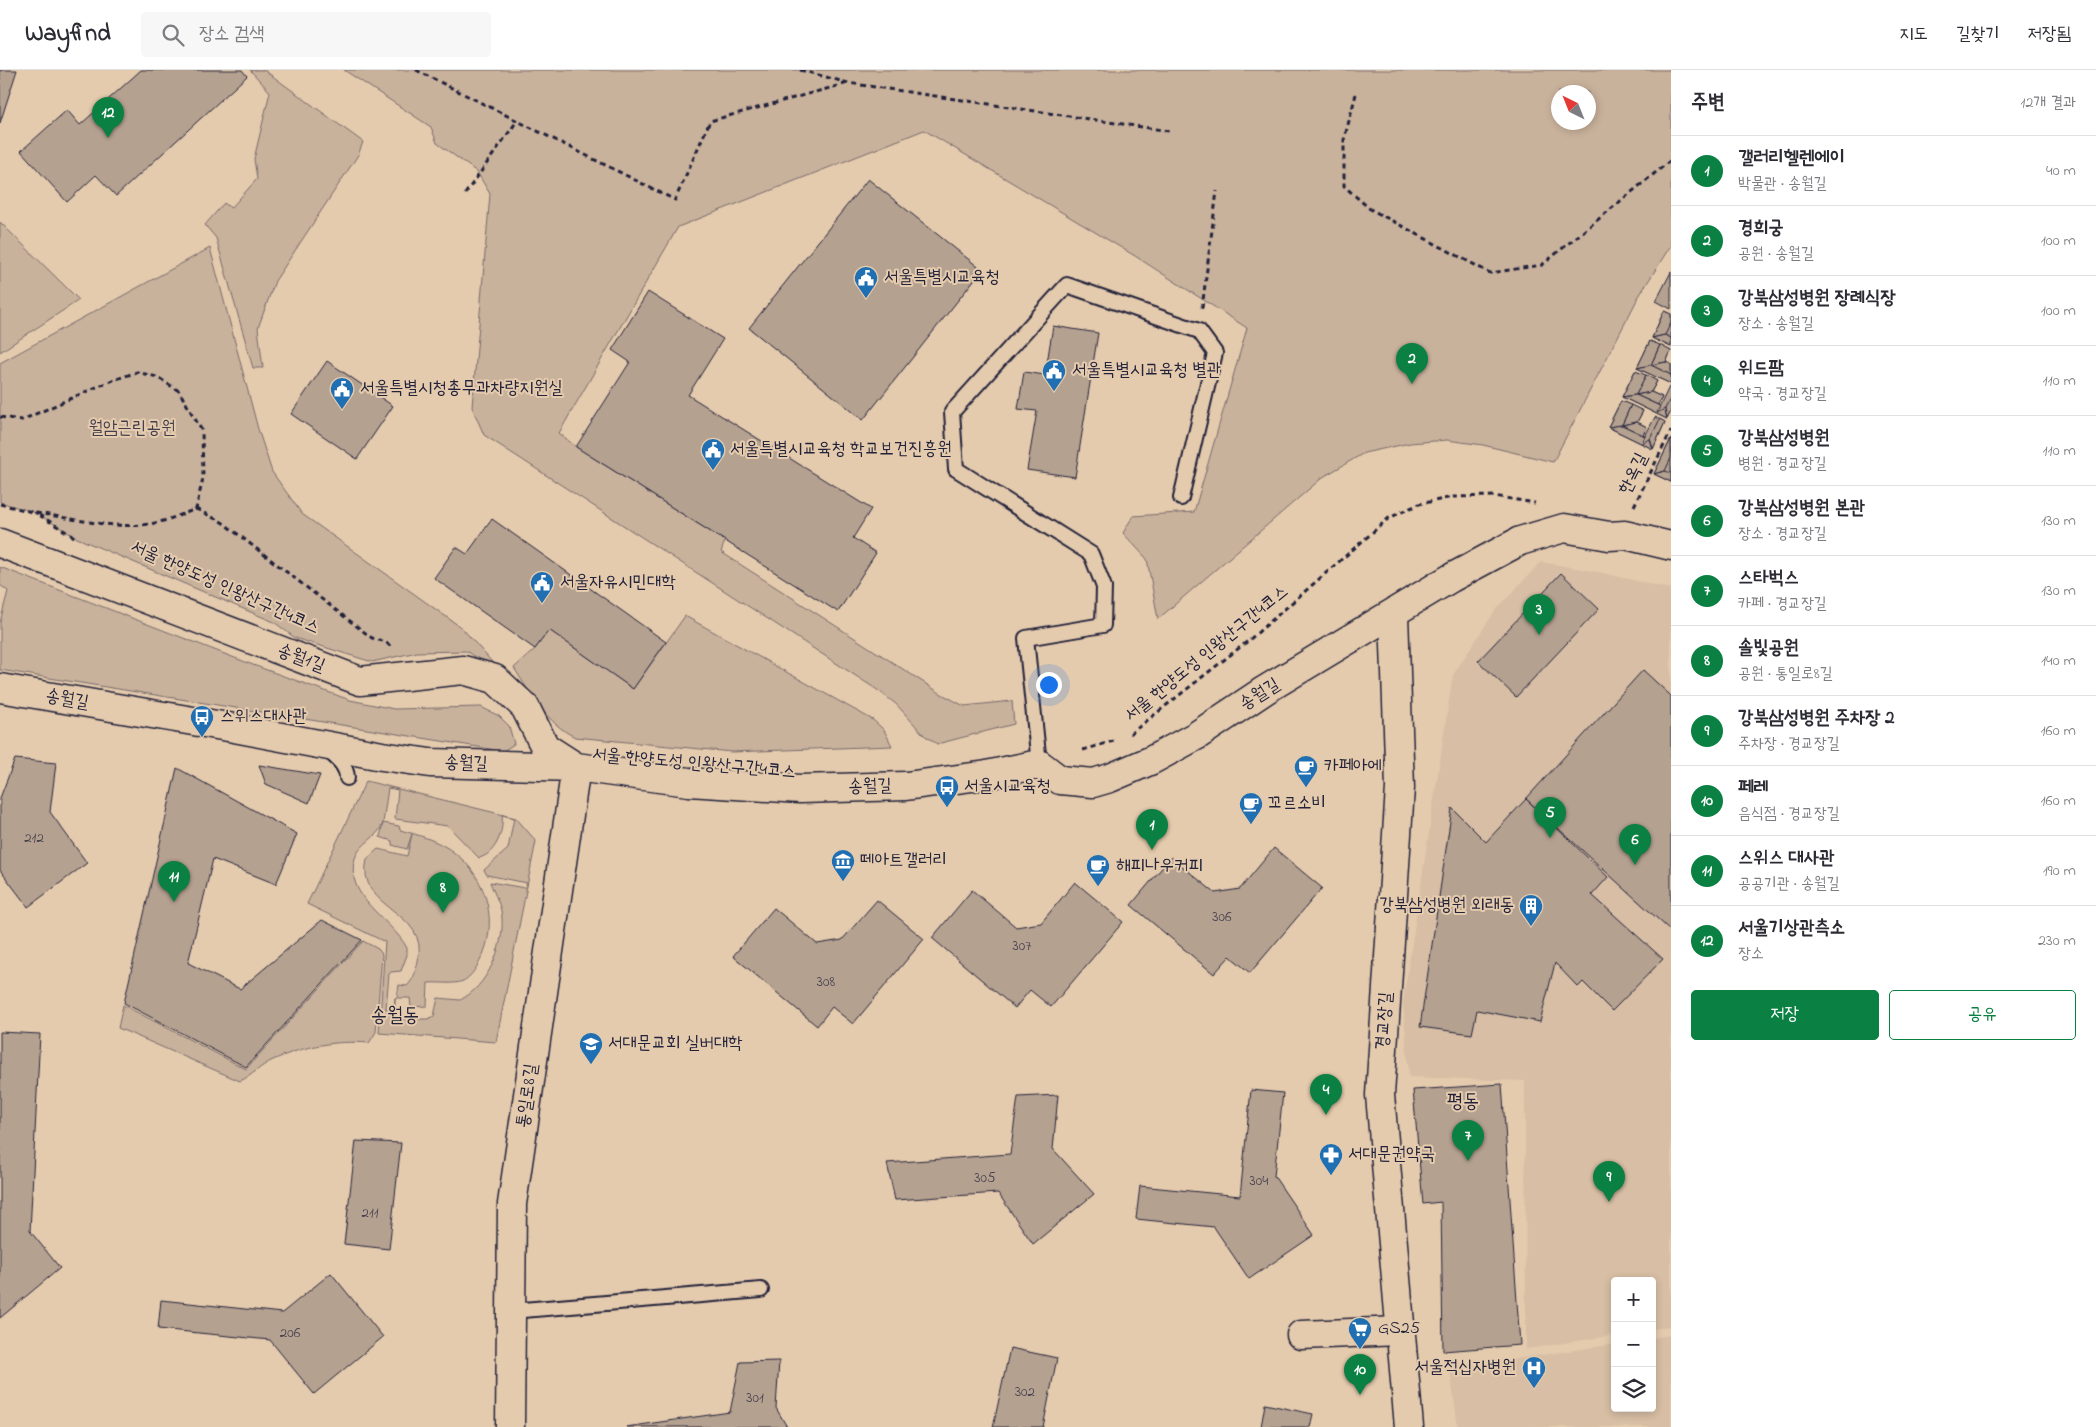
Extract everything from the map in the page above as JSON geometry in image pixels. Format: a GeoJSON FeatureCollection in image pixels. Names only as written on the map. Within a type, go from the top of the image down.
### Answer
{"type":"FeatureCollection","features":[{"type":"Feature","properties":{"kind":"street","name":"송월길"},"geometry":{"type":"LineString","coordinates":[[0,688],[430,763],[576,767],[689,782],[800,789],[906,786],[987,775],[1039,764],[1060,780],[1093,782],[1110,778],[1196,736],[1265,690],[1451,578],[1520,541],[1564,528],[1609,536],[1625,535],[1671,546]]}},
{"type":"Feature","properties":{"kind":"street","name":"송월1길"},"geometry":{"type":"LineString","coordinates":[[0,543],[360,681],[463,670],[495,679],[525,707],[545,747],[576,767]]}},
{"type":"Feature","properties":{"kind":"street","name":"경교장길"},"geometry":{"type":"LineString","coordinates":[[1394,614],[1400,788],[1380,1095],[1409,1427]]}},
{"type":"Feature","properties":{"kind":"street","name":"통일로8길"},"geometry":{"type":"LineString","coordinates":[[510,1427],[512,1204],[576,767]]}},
{"type":"Feature","properties":{"kind":"street"},"geometry":{"type":"LineString","coordinates":[[1302,1335],[1400,1331]]}},
{"type":"Feature","properties":{"kind":"lane"},"geometry":{"type":"LineString","coordinates":[[1039,764],[1026,638],[1103,624],[1104,587],[1092,554],[956,469],[952,412],[1068,285],[1199,331],[1215,353],[1181,498]]}},
{"type":"Feature","properties":{"kind":"lane"},"geometry":{"type":"LineString","coordinates":[[511,1311],[761,1290]]}},
{"type":"Feature","properties":{"kind":"path"},"geometry":{"type":"LineString","coordinates":[[416,70],[675,200],[710,121],[848,83]]}},
{"type":"Feature","properties":{"kind":"path"},"geometry":{"type":"LineString","coordinates":[[800,70],[848,83],[1169,131]]}},
{"type":"Feature","properties":{"kind":"path"},"geometry":{"type":"LineString","coordinates":[[1356,94],[1344,140],[1344,186],[1370,209],[1490,273],[1542,265],[1671,160]]}},
{"type":"Feature","properties":{"kind":"path"},"geometry":{"type":"LineString","coordinates":[[465,194],[517,120]]}},
{"type":"Feature","properties":{"kind":"path"},"geometry":{"type":"LineString","coordinates":[[1199,331],[1217,191]]}},
{"type":"Feature","properties":{"kind":"path"},"geometry":{"type":"LineString","coordinates":[[0,417],[22,420],[108,382],[137,372],[157,377],[179,391],[202,431],[204,478],[196,509],[222,522],[372,638],[386,642],[393,649],[400,677]]}},
{"type":"Feature","properties":{"kind":"path","name":"한옥길"},"geometry":{"type":"LineString","coordinates":[[1631,511],[1671,431]]}},
{"type":"Feature","properties":{"kind":"path","name":"서울 한양도성 인왕산구간4코스"},"geometry":{"type":"LineString","coordinates":[[1128,736],[1248,641],[1389,518],[1418,504],[1453,497],[1494,496],[1539,504]]}},
{"type":"Feature","properties":{"kind":"path"},"geometry":{"type":"LineString","coordinates":[[0,504],[36,512],[86,542]]}},
{"type":"Feature","properties":{"kind":"path","name":"서울 한양도성 인왕산구간4코스"},"geometry":{"type":"LineString","coordinates":[[36,512],[112,524],[139,525],[156,523],[196,509]]}},
{"type":"Feature","properties":{"kind":"path","name":"서울 한양도성 인왕산구간4코스"},"geometry":{"type":"LineString","coordinates":[[1039,764],[1119,739]]}},
{"type":"Feature","properties":{"kind":"shaded area"},"geometry":{"type":"Polygon","coordinates":[[[1541,562],[1598,572],[1671,589],[1671,1326],[1656,1328],[1656,1277],[1611,1277],[1611,1336],[1526,1349],[1525,1081],[1409,1077],[1403,1002],[1453,675],[1495,611],[1541,562]]]}},
{"type":"Feature","properties":{"kind":"shaded area","name":"서울적십자병원"},"geometry":{"type":"Polygon","coordinates":[[[1671,1335],[1671,1427],[1458,1427],[1450,1369],[1611,1345],[1611,1412],[1656,1412],[1656,1337],[1671,1335]]]}},
{"type":"Feature","properties":{"kind":"green space"},"geometry":{"type":"Polygon","coordinates":[[[250,70],[264,70],[363,142],[358,155],[275,281],[258,328],[263,368],[253,368],[216,238],[205,225],[224,203],[231,208],[257,179],[254,159],[270,92],[250,70]]]}},
{"type":"Feature","properties":{"kind":"green space"},"geometry":{"type":"Polygon","coordinates":[[[344,70],[1671,70],[1671,245],[1639,296],[1553,462],[1483,445],[1447,440],[1410,443],[1364,453],[1323,477],[1158,619],[1147,559],[1123,533],[1133,516],[1194,512],[1247,328],[1135,256],[924,130],[678,227],[559,433],[576,447],[725,541],[721,552],[940,693],[964,706],[1012,701],[1014,724],[937,744],[924,735],[896,704],[876,689],[484,435],[472,407],[490,194],[477,172],[437,143],[431,127],[344,70]]]}},
{"type":"Feature","properties":{"kind":"green space"},"geometry":{"type":"Polygon","coordinates":[[[0,222],[79,300],[0,352],[0,222]]]}},
{"type":"Feature","properties":{"kind":"green space","name":"월암근린공원"},"geometry":{"type":"Polygon","coordinates":[[[210,248],[258,429],[272,472],[302,514],[462,628],[506,678],[466,651],[417,652],[372,662],[295,638],[274,622],[77,538],[36,513],[0,502],[0,363],[210,248]]]}},
{"type":"Feature","properties":{"kind":"green space"},"geometry":{"type":"Polygon","coordinates":[[[0,567],[253,665],[350,700],[394,709],[481,707],[499,716],[509,726],[514,744],[503,751],[0,670],[0,622],[8,591],[0,585],[0,567]]]}},
{"type":"Feature","properties":{"kind":"green space"},"geometry":{"type":"Polygon","coordinates":[[[685,616],[873,720],[884,730],[892,746],[732,752],[575,737],[547,716],[514,668],[535,649],[549,630],[633,689],[685,616]]]}},
{"type":"Feature","properties":{"kind":"green space"},"geometry":{"type":"Polygon","coordinates":[[[366,781],[516,818],[536,841],[496,1042],[379,1033],[385,942],[307,904],[366,781]],[[388,788],[381,828],[357,853],[353,872],[362,896],[400,937],[407,948],[407,955],[401,971],[389,974],[386,1009],[394,1009],[395,998],[395,1019],[428,1019],[434,1016],[438,998],[460,1000],[470,994],[486,976],[497,954],[502,930],[502,914],[490,882],[525,888],[527,883],[487,875],[484,870],[508,849],[514,818],[502,815],[502,828],[498,841],[490,852],[479,858],[448,826],[395,819],[398,790],[388,788]]]}},
{"type":"Feature","properties":{"kind":"green space"},"geometry":{"type":"Polygon","coordinates":[[[383,823],[399,826],[400,830],[422,836],[450,849],[467,864],[476,876],[483,889],[487,903],[489,933],[486,947],[473,972],[466,979],[459,982],[428,983],[427,1006],[411,1007],[410,998],[395,998],[397,997],[399,985],[407,986],[414,975],[418,961],[419,944],[413,930],[372,890],[366,876],[367,859],[378,849],[407,856],[412,834],[407,849],[392,845],[392,841],[380,837],[383,823]]]}},
{"type":"Feature","properties":{"kind":"green space"},"geometry":{"type":"Polygon","coordinates":[[[363,941],[378,949],[382,954],[376,1032],[369,1043],[332,1043],[296,1051],[269,1062],[240,1081],[118,1028],[123,1005],[246,1069],[363,941]]]}},
{"type":"Feature","properties":{"kind":"building"},"geometry":{"type":"Polygon","coordinates":[[[0,70],[17,70],[0,123],[0,70]]]}},
{"type":"Feature","properties":{"kind":"building"},"geometry":{"type":"Polygon","coordinates":[[[141,70],[242,70],[247,76],[116,196],[96,175],[67,202],[21,151],[67,110],[80,125],[141,70]]]}},
{"type":"Feature","properties":{"kind":"building","name":"서울특별시교육청"},"geometry":{"type":"Polygon","coordinates":[[[868,179],[982,270],[863,420],[749,328],[868,179]]]}},
{"type":"Feature","properties":{"kind":"building"},"geometry":{"type":"Polygon","coordinates":[[[1671,272],[1671,309],[1656,301],[1671,272]]]}},
{"type":"Feature","properties":{"kind":"building","name":"서울특별시교육청 학교보건진흥원"},"geometry":{"type":"Polygon","coordinates":[[[648,292],[723,339],[688,395],[871,509],[853,538],[876,553],[838,612],[576,447],[630,362],[612,350],[648,292]]]}},
{"type":"Feature","properties":{"kind":"building"},"geometry":{"type":"Polygon","coordinates":[[[1664,311],[1671,314],[1671,347],[1652,338],[1664,311]]]}},
{"type":"Feature","properties":{"kind":"building"},"geometry":{"type":"Polygon","coordinates":[[[1664,311],[1671,314],[1671,323],[1665,335],[1652,338],[1664,311]]]}},
{"type":"Feature","properties":{"kind":"building","name":"서울특별시교육청 별관"},"geometry":{"type":"Polygon","coordinates":[[[1053,326],[1098,333],[1075,477],[1027,470],[1037,411],[1018,409],[1024,372],[1045,375],[1053,326]]]}},
{"type":"Feature","properties":{"kind":"building"},"geometry":{"type":"Polygon","coordinates":[[[1665,335],[1671,338],[1671,347],[1652,338],[1665,335]]]}},
{"type":"Feature","properties":{"kind":"building"},"geometry":{"type":"Polygon","coordinates":[[[1650,341],[1671,351],[1666,362],[1671,364],[1671,384],[1637,368],[1650,341]]]}},
{"type":"Feature","properties":{"kind":"building"},"geometry":{"type":"Polygon","coordinates":[[[1650,341],[1660,345],[1651,365],[1637,368],[1650,341]]]}},
{"type":"Feature","properties":{"kind":"building"},"geometry":{"type":"Polygon","coordinates":[[[1660,345],[1671,351],[1666,362],[1651,365],[1660,345]]]}},
{"type":"Feature","properties":{"kind":"building","name":"서울특별시청총무과차량지원실"},"geometry":{"type":"Polygon","coordinates":[[[327,361],[393,406],[357,459],[291,414],[327,361]]]}},
{"type":"Feature","properties":{"kind":"building"},"geometry":{"type":"Polygon","coordinates":[[[1666,362],[1671,364],[1671,375],[1651,365],[1666,362]]]}},
{"type":"Feature","properties":{"kind":"building"},"geometry":{"type":"Polygon","coordinates":[[[1651,365],[1671,375],[1671,384],[1637,368],[1651,365]]]}},
{"type":"Feature","properties":{"kind":"building"},"geometry":{"type":"Polygon","coordinates":[[[1635,371],[1657,381],[1651,392],[1662,397],[1658,405],[1660,406],[1669,387],[1671,387],[1671,411],[1667,419],[1622,397],[1635,371]]]}},
{"type":"Feature","properties":{"kind":"building"},"geometry":{"type":"Polygon","coordinates":[[[1635,371],[1646,375],[1636,395],[1622,397],[1635,371]]]}},
{"type":"Feature","properties":{"kind":"building"},"geometry":{"type":"Polygon","coordinates":[[[1646,375],[1657,381],[1651,392],[1636,395],[1646,375]]]}},
{"type":"Feature","properties":{"kind":"building"},"geometry":{"type":"Polygon","coordinates":[[[1651,392],[1662,397],[1658,405],[1636,395],[1651,392]]]}},
{"type":"Feature","properties":{"kind":"building"},"geometry":{"type":"Polygon","coordinates":[[[1636,395],[1660,406],[1657,413],[1665,409],[1667,419],[1622,397],[1636,395]]]}},
{"type":"Feature","properties":{"kind":"building"},"geometry":{"type":"Polygon","coordinates":[[[1671,397],[1671,411],[1667,419],[1665,409],[1671,397]]]}},
{"type":"Feature","properties":{"kind":"building"},"geometry":{"type":"Polygon","coordinates":[[[1621,401],[1643,411],[1637,422],[1647,427],[1643,435],[1645,436],[1655,417],[1665,422],[1653,449],[1608,427],[1621,401]]]}},
{"type":"Feature","properties":{"kind":"building"},"geometry":{"type":"Polygon","coordinates":[[[1621,401],[1631,405],[1622,425],[1608,427],[1621,401]]]}},
{"type":"Feature","properties":{"kind":"building"},"geometry":{"type":"Polygon","coordinates":[[[1631,405],[1643,411],[1637,422],[1622,425],[1631,405]]]}},
{"type":"Feature","properties":{"kind":"building"},"geometry":{"type":"Polygon","coordinates":[[[1660,419],[1665,422],[1653,449],[1650,439],[1660,419]]]}},
{"type":"Feature","properties":{"kind":"building"},"geometry":{"type":"Polygon","coordinates":[[[1637,422],[1647,427],[1643,435],[1622,425],[1637,422]]]}},
{"type":"Feature","properties":{"kind":"building"},"geometry":{"type":"Polygon","coordinates":[[[1622,425],[1645,436],[1642,443],[1650,439],[1653,449],[1608,427],[1622,425]]]}},
{"type":"Feature","properties":{"kind":"building"},"geometry":{"type":"Polygon","coordinates":[[[1671,439],[1671,482],[1654,474],[1671,439]]]}},
{"type":"Feature","properties":{"kind":"building"},"geometry":{"type":"Polygon","coordinates":[[[1671,439],[1671,458],[1665,471],[1654,474],[1671,439]]]}},
{"type":"Feature","properties":{"kind":"building"},"geometry":{"type":"Polygon","coordinates":[[[1665,471],[1671,473],[1671,482],[1654,474],[1665,471]]]}},
{"type":"Feature","properties":{"kind":"building","name":"서울자유시민대학"},"geometry":{"type":"Polygon","coordinates":[[[492,519],[666,642],[633,689],[549,630],[535,649],[434,578],[456,547],[467,554],[492,519]]]}},
{"type":"Feature","properties":{"kind":"building"},"geometry":{"type":"Polygon","coordinates":[[[1561,573],[1599,609],[1516,697],[1478,661],[1561,573]]]}},
{"type":"Feature","properties":{"kind":"building"},"geometry":{"type":"Polygon","coordinates":[[[1643,670],[1671,696],[1671,931],[1526,799],[1643,670]]]}},
{"type":"Feature","properties":{"kind":"building"},"geometry":{"type":"Polygon","coordinates":[[[15,759],[56,763],[50,812],[87,863],[28,907],[0,870],[0,798],[15,759]]]}},
{"type":"Feature","properties":{"kind":"building"},"geometry":{"type":"Polygon","coordinates":[[[259,765],[320,775],[309,803],[266,784],[259,765]]]}},
{"type":"Feature","properties":{"kind":"building"},"geometry":{"type":"Polygon","coordinates":[[[177,768],[297,834],[276,884],[213,859],[188,963],[240,989],[322,920],[362,940],[246,1067],[124,1003],[177,768]]]}},
{"type":"Feature","properties":{"kind":"building","name":"강북삼성병원 외래동"},"geometry":{"type":"Polygon","coordinates":[[[1526,799],[1608,877],[1592,895],[1663,959],[1612,1011],[1583,982],[1578,987],[1555,963],[1540,1022],[1477,1010],[1472,1034],[1420,1027],[1452,808],[1486,842],[1526,799]]]}},
{"type":"Feature","properties":{"kind":"building"},"geometry":{"type":"Polygon","coordinates":[[[1274,848],[1322,888],[1250,973],[1230,956],[1214,974],[1131,905],[1171,857],[1215,893],[1240,889],[1274,848]]]}},
{"type":"Feature","properties":{"kind":"building"},"geometry":{"type":"Polygon","coordinates":[[[1075,882],[1123,922],[1051,1007],[1030,990],[1015,1008],[932,938],[972,890],[1016,927],[1041,923],[1075,882]]]}},
{"type":"Feature","properties":{"kind":"building"},"geometry":{"type":"Polygon","coordinates":[[[877,900],[924,939],[853,1024],[832,1007],[817,1026],[733,956],[774,908],[817,944],[842,940],[877,900]]]}},
{"type":"Feature","properties":{"kind":"building"},"geometry":{"type":"Polygon","coordinates":[[[0,1032],[40,1034],[30,1231],[60,1268],[0,1318],[0,1032]]]}},
{"type":"Feature","properties":{"kind":"building"},"geometry":{"type":"Polygon","coordinates":[[[1502,1084],[1520,1345],[1443,1351],[1441,1202],[1423,1204],[1413,1090],[1502,1084]]]}},
{"type":"Feature","properties":{"kind":"building"},"geometry":{"type":"Polygon","coordinates":[[[1251,1090],[1283,1093],[1274,1176],[1314,1235],[1249,1279],[1214,1227],[1136,1219],[1140,1186],[1240,1196],[1251,1090]]]}},
{"type":"Feature","properties":{"kind":"building"},"geometry":{"type":"Polygon","coordinates":[[[1058,1095],[1053,1149],[1094,1194],[1033,1244],[998,1193],[895,1200],[887,1163],[1010,1154],[1018,1097],[1058,1095]]]}},
{"type":"Feature","properties":{"kind":"building"},"geometry":{"type":"Polygon","coordinates":[[[356,1141],[401,1143],[389,1249],[344,1244],[356,1141]]]}},
{"type":"Feature","properties":{"kind":"building"},"geometry":{"type":"Polygon","coordinates":[[[331,1273],[383,1337],[314,1394],[270,1340],[158,1329],[161,1300],[282,1313],[331,1273]]]}},
{"type":"Feature","properties":{"kind":"building"},"geometry":{"type":"Polygon","coordinates":[[[1010,1348],[1057,1358],[1043,1427],[993,1427],[1010,1348]]]}},
{"type":"Feature","properties":{"kind":"building"},"geometry":{"type":"Polygon","coordinates":[[[779,1361],[776,1408],[787,1427],[626,1427],[730,1412],[740,1362],[779,1361]]]}},
{"type":"Feature","properties":{"kind":"building"},"geometry":{"type":"Polygon","coordinates":[[[1265,1404],[1313,1414],[1310,1427],[1261,1427],[1265,1404]]]}},
{"type":"Feature","properties":{"kind":"place","name":"서울기상관측소"},"geometry":{"type":"Point","coordinates":[108,138]}},
{"type":"Feature","properties":{"kind":"place","name":"서울특별시교육청"},"geometry":{"type":"Point","coordinates":[866,299]}},
{"type":"Feature","properties":{"kind":"place","name":"경희궁"},"geometry":{"type":"Point","coordinates":[1412,384]}},
{"type":"Feature","properties":{"kind":"place","name":"서울특별시교육청 별관"},"geometry":{"type":"Point","coordinates":[1054,392]}},
{"type":"Feature","properties":{"kind":"place","name":"서울특별시청총무과차량지원실"},"geometry":{"type":"Point","coordinates":[342,410]}},
{"type":"Feature","properties":{"kind":"place","name":"서울특별시교육청 학교보건진흥원"},"geometry":{"type":"Point","coordinates":[713,471]}},
{"type":"Feature","properties":{"kind":"place","name":"서울자유시민대학"},"geometry":{"type":"Point","coordinates":[542,604]}},
{"type":"Feature","properties":{"kind":"place","name":"강북삼성병원 장례식장"},"geometry":{"type":"Point","coordinates":[1539,635]}},
{"type":"Feature","properties":{"kind":"place","name":"스위스대사관"},"geometry":{"type":"Point","coordinates":[202,738]}},
{"type":"Feature","properties":{"kind":"place","name":"카페아에"},"geometry":{"type":"Point","coordinates":[1306,788]}},
{"type":"Feature","properties":{"kind":"place","name":"서울시교육청"},"geometry":{"type":"Point","coordinates":[947,808]}},
{"type":"Feature","properties":{"kind":"place","name":"꼬르소비"},"geometry":{"type":"Point","coordinates":[1251,825]}},
{"type":"Feature","properties":{"kind":"place","name":"강북삼성병원"},"geometry":{"type":"Point","coordinates":[1550,838]}},
{"type":"Feature","properties":{"kind":"place","name":"갤러리헬렌에이"},"geometry":{"type":"Point","coordinates":[1152,850]}},
{"type":"Feature","properties":{"kind":"place","name":"강북삼성병원 본관"},"geometry":{"type":"Point","coordinates":[1635,865]}},
{"type":"Feature","properties":{"kind":"place","name":"떼아트갤러리"},"geometry":{"type":"Point","coordinates":[843,882]}},
{"type":"Feature","properties":{"kind":"place","name":"해피나우커피"},"geometry":{"type":"Point","coordinates":[1098,887]}},
{"type":"Feature","properties":{"kind":"place","name":"스위스 대사관"},"geometry":{"type":"Point","coordinates":[174,902]}},
{"type":"Feature","properties":{"kind":"place","name":"솔빛공원"},"geometry":{"type":"Point","coordinates":[443,913]}},
{"type":"Feature","properties":{"kind":"place","name":"강북삼성병원 외래동"},"geometry":{"type":"Point","coordinates":[1531,927]}},
{"type":"Feature","properties":{"kind":"place","name":"서대문교회 실버대학"},"geometry":{"type":"Point","coordinates":[591,1065]}},
{"type":"Feature","properties":{"kind":"place","name":"위드팜"},"geometry":{"type":"Point","coordinates":[1326,1115]}},
{"type":"Feature","properties":{"kind":"place","name":"스타벅스"},"geometry":{"type":"Point","coordinates":[1468,1161]}},
{"type":"Feature","properties":{"kind":"place","name":"서대문권약국"},"geometry":{"type":"Point","coordinates":[1331,1176]}},
{"type":"Feature","properties":{"kind":"place","name":"강북삼성병원 주차장 2"},"geometry":{"type":"Point","coordinates":[1609,1202]}},
{"type":"Feature","properties":{"kind":"place","name":"GS25"},"geometry":{"type":"Point","coordinates":[1360,1350]}},
{"type":"Feature","properties":{"kind":"place","name":"서울적십자병원"},"geometry":{"type":"Point","coordinates":[1534,1389]}},
{"type":"Feature","properties":{"kind":"place","name":"페레"},"geometry":{"type":"Point","coordinates":[1360,1395]}},
{"type":"Feature","properties":{"kind":"district","name":"송월동"},"geometry":{"type":"Point","coordinates":[395,1016]}},
{"type":"Feature","properties":{"kind":"district","name":"평동"},"geometry":{"type":"Point","coordinates":[1463,1102]}}]}
